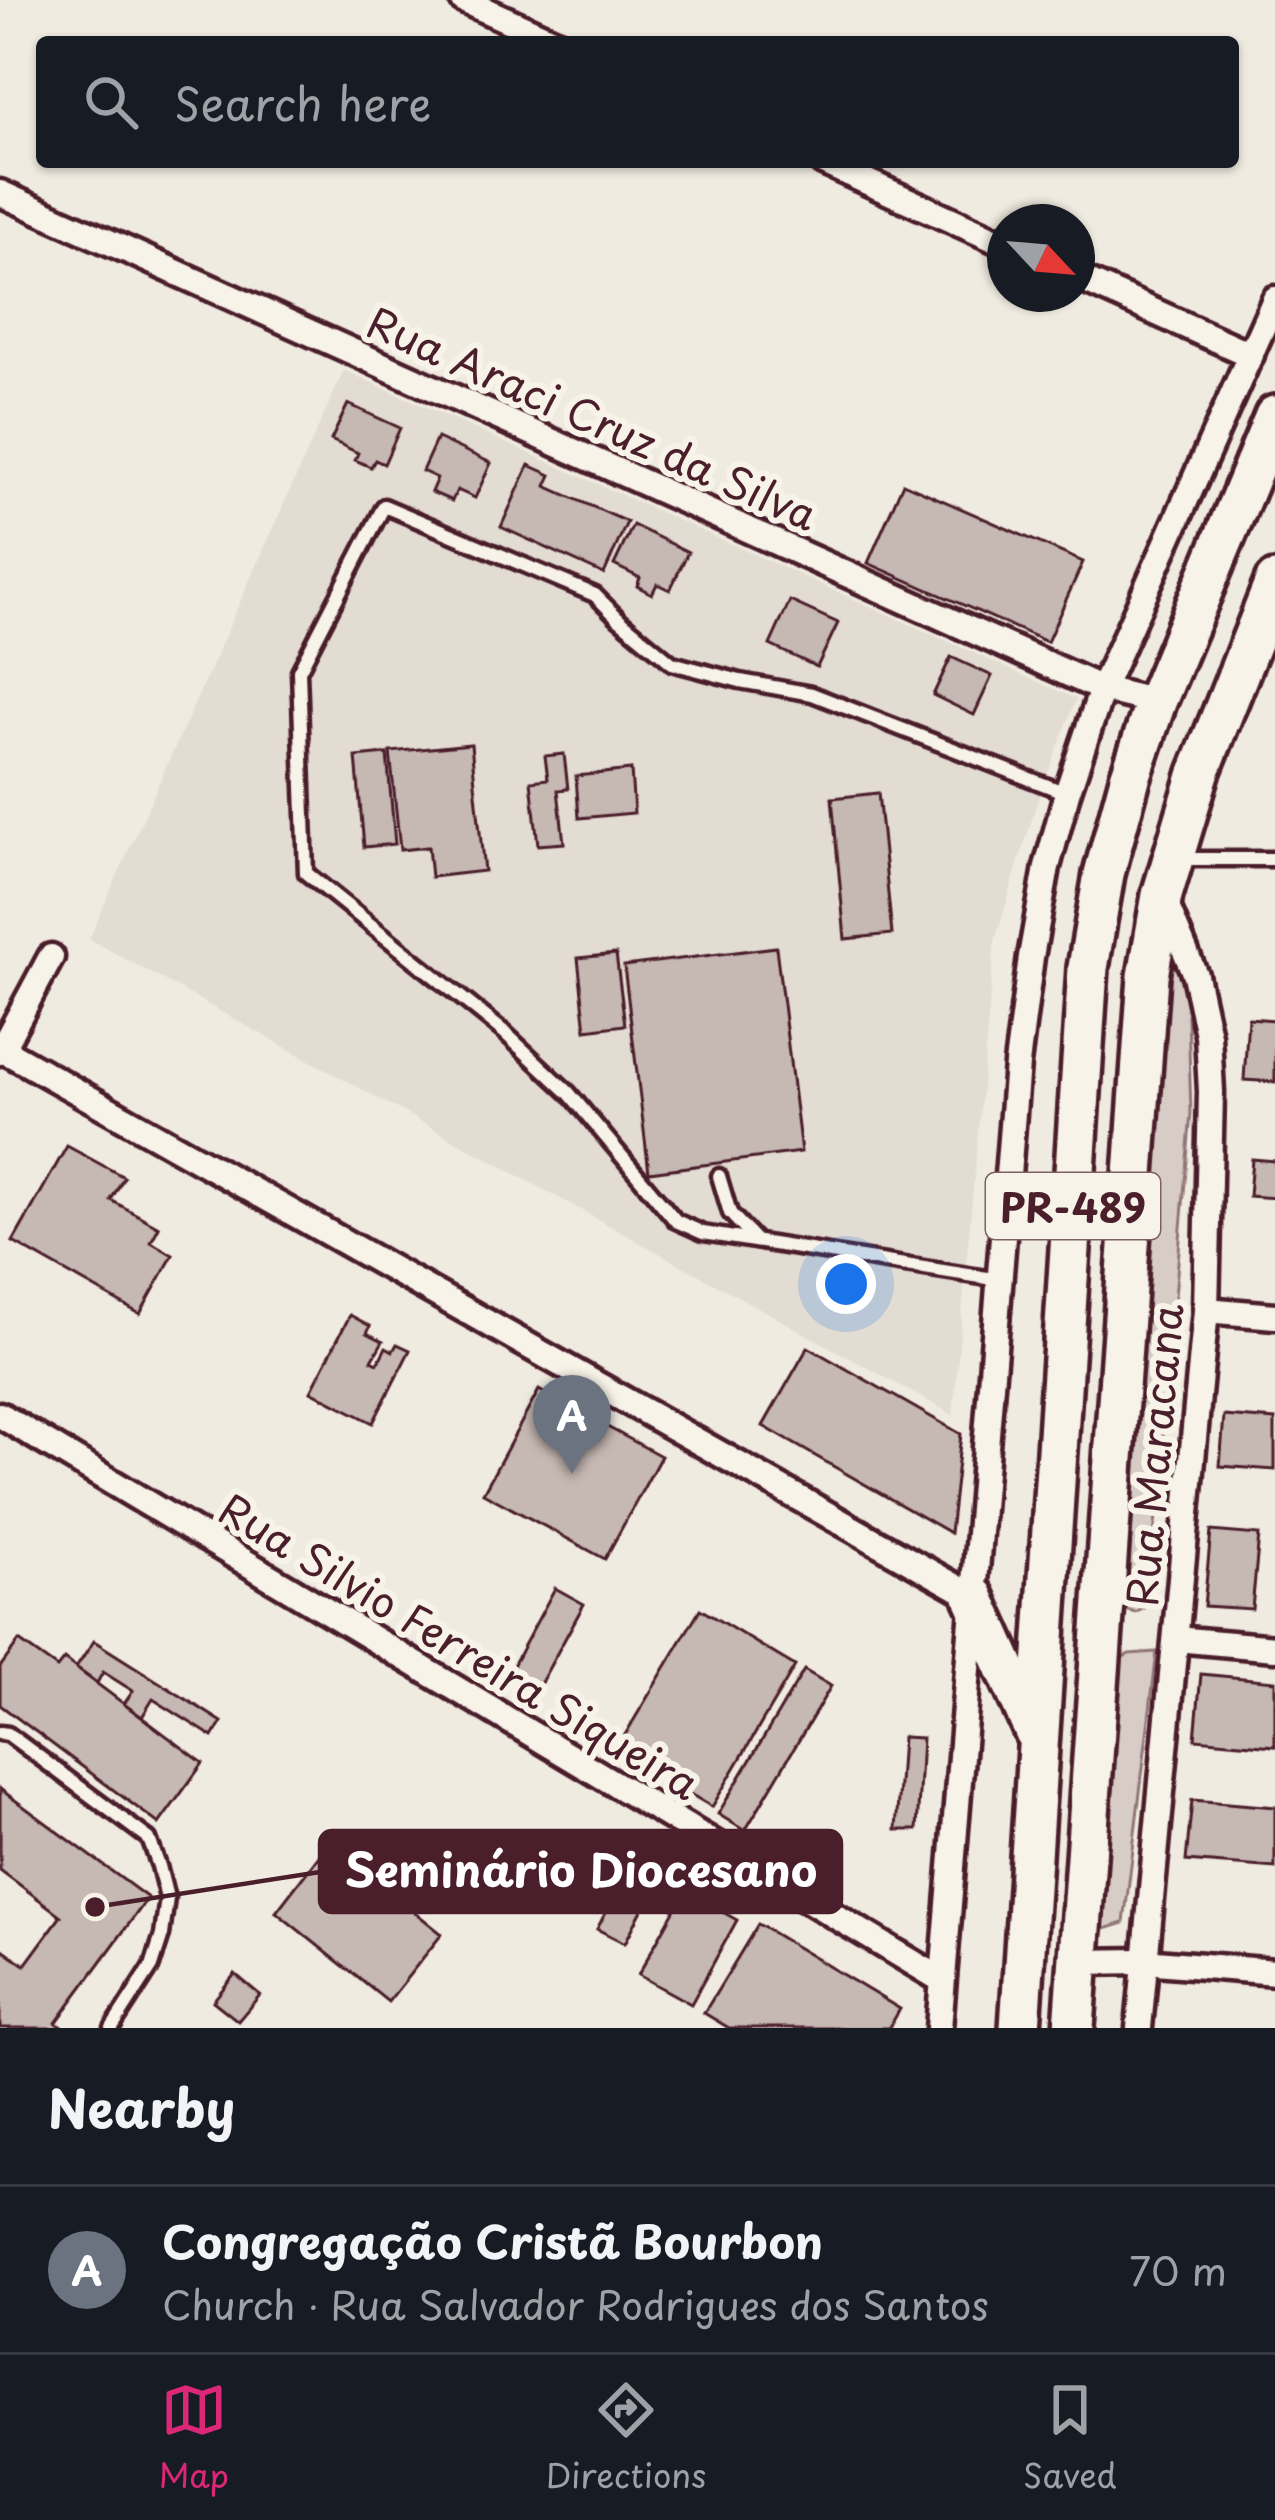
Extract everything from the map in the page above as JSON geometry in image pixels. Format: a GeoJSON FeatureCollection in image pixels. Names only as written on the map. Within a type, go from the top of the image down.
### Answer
{"type":"FeatureCollection","features":[{"type":"Feature","properties":{"kind":"main road","name":"PR-489"},"geometry":{"type":"LineString","coordinates":[[1020,2028],[1088,968],[1104,874],[1130,778],[1156,702],[1275,416]]}},
{"type":"Feature","properties":{"kind":"main road","name":"PR-489"},"geometry":{"type":"LineString","coordinates":[[1074,2028],[1148,976],[1168,877],[1199,773],[1275,583]]}},
{"type":"Feature","properties":{"kind":"main road"},"geometry":{"type":"LineString","coordinates":[[1156,702],[1178,721],[1192,746],[1199,773]]}},
{"type":"Feature","properties":{"kind":"main road"},"geometry":{"type":"LineString","coordinates":[[974,1597],[1039,1743]]}},
{"type":"Feature","properties":{"kind":"street"},"geometry":{"type":"LineString","coordinates":[[463,0],[543,36]]}},
{"type":"Feature","properties":{"kind":"street"},"geometry":{"type":"LineString","coordinates":[[836,168],[987,236]]}},
{"type":"Feature","properties":{"kind":"street","name":"Rua Araci Cruz da Silva"},"geometry":{"type":"LineString","coordinates":[[0,193],[1102,689],[1156,702]]}},
{"type":"Feature","properties":{"kind":"street"},"geometry":{"type":"LineString","coordinates":[[1095,285],[1251,355]]}},
{"type":"Feature","properties":{"kind":"street"},"geometry":{"type":"LineString","coordinates":[[939,2028],[1017,1064],[1048,867],[1102,689],[1275,299]]}},
{"type":"Feature","properties":{"kind":"street","name":"Rua Maracana"},"geometry":{"type":"LineString","coordinates":[[1139,2028],[1206,1310],[1208,1034],[1168,877]]}},
{"type":"Feature","properties":{"kind":"street"},"geometry":{"type":"LineString","coordinates":[[51,957],[1,1050],[974,1597]]}},
{"type":"Feature","properties":{"kind":"street"},"geometry":{"type":"LineString","coordinates":[[1206,1310],[1275,1316]]}},
{"type":"Feature","properties":{"kind":"street","name":"Rua Silvio Ferreira Siqueira"},"geometry":{"type":"LineString","coordinates":[[0,1414],[942,1980]]}},
{"type":"Feature","properties":{"kind":"street"},"geometry":{"type":"LineString","coordinates":[[1176,1639],[1275,1648]]}},
{"type":"Feature","properties":{"kind":"street"},"geometry":{"type":"LineString","coordinates":[[1078,1962],[1144,1961],[1275,1972]]}},
{"type":"Feature","properties":{"kind":"lane"},"geometry":{"type":"LineString","coordinates":[[1000,1280],[703,1233],[676,1221],[569,1094],[520,1047],[306,873],[299,671],[384,506],[595,595],[672,663],[812,694],[1067,793]]}},
{"type":"Feature","properties":{"kind":"lane"},"geometry":{"type":"LineString","coordinates":[[1168,877],[1275,859]]}},
{"type":"Feature","properties":{"kind":"lane"},"geometry":{"type":"LineString","coordinates":[[719,1176],[730,1213],[757,1242]]}},
{"type":"Feature","properties":{"kind":"lane"},"geometry":{"type":"LineString","coordinates":[[0,1733],[8,1734],[149,1838],[166,1898],[162,1935],[152,1966],[112,2028]]}},
{"type":"Feature","properties":{"kind":"shaded area"},"geometry":{"type":"Polygon","coordinates":[[[344,370],[1076,699],[1036,806],[995,941],[953,1415],[89,939],[344,370]]]}},
{"type":"Feature","properties":{"kind":"shaded area"},"geometry":{"type":"Polygon","coordinates":[[[1164,936],[1187,985],[1191,1113],[1149,1595],[1146,1607],[1136,1613],[1118,1608],[1164,936]]]}},
{"type":"Feature","properties":{"kind":"shaded area"},"geometry":{"type":"Polygon","coordinates":[[[1157,1652],[1124,1923],[1099,1931],[1111,1664],[1129,1654],[1157,1652]]]}},
{"type":"Feature","properties":{"kind":"building"},"geometry":{"type":"Polygon","coordinates":[[[348,404],[400,428],[384,464],[375,460],[371,467],[355,460],[358,453],[331,440],[348,404]]]}},
{"type":"Feature","properties":{"kind":"building"},"geometry":{"type":"Polygon","coordinates":[[[437,438],[491,463],[475,498],[457,490],[452,501],[431,492],[437,478],[422,471],[437,438]]]}},
{"type":"Feature","properties":{"kind":"building"},"geometry":{"type":"Polygon","coordinates":[[[529,465],[551,475],[546,486],[627,522],[604,574],[501,527],[529,465]]]}},
{"type":"Feature","properties":{"kind":"building"},"geometry":{"type":"Polygon","coordinates":[[[903,483],[1083,562],[1047,642],[868,563],[903,483]]]}},
{"type":"Feature","properties":{"kind":"building"},"geometry":{"type":"Polygon","coordinates":[[[633,525],[688,552],[670,590],[657,584],[652,594],[637,586],[640,578],[614,565],[633,525]]]}},
{"type":"Feature","properties":{"kind":"building"},"geometry":{"type":"Polygon","coordinates":[[[790,601],[838,623],[817,667],[770,645],[790,601]]]}},
{"type":"Feature","properties":{"kind":"building"},"geometry":{"type":"Polygon","coordinates":[[[951,657],[992,676],[974,715],[933,695],[951,657]]]}},
{"type":"Feature","properties":{"kind":"building"},"geometry":{"type":"Polygon","coordinates":[[[471,744],[484,871],[431,877],[428,847],[400,850],[390,752],[471,744]]]}},
{"type":"Feature","properties":{"kind":"building"},"geometry":{"type":"Polygon","coordinates":[[[387,754],[395,844],[364,847],[356,757],[387,754]]]}},
{"type":"Feature","properties":{"kind":"building"},"geometry":{"type":"Polygon","coordinates":[[[564,754],[568,789],[558,790],[564,843],[538,845],[531,781],[548,779],[545,756],[564,754]]]}},
{"type":"Feature","properties":{"kind":"building"},"geometry":{"type":"Polygon","coordinates":[[[631,770],[634,813],[579,818],[576,776],[631,770]]]}},
{"type":"Feature","properties":{"kind":"building"},"geometry":{"type":"Polygon","coordinates":[[[878,793],[892,934],[845,939],[832,798],[878,793]]]}},
{"type":"Feature","properties":{"kind":"building"},"geometry":{"type":"Polygon","coordinates":[[[776,947],[801,1152],[649,1172],[624,966],[776,947]]]}},
{"type":"Feature","properties":{"kind":"building"},"geometry":{"type":"Polygon","coordinates":[[[616,954],[625,1025],[586,1030],[578,958],[616,954]]]}},
{"type":"Feature","properties":{"kind":"building"},"geometry":{"type":"Polygon","coordinates":[[[1248,1018],[1275,1020],[1275,1082],[1244,1080],[1248,1018]]]}},
{"type":"Feature","properties":{"kind":"building"},"geometry":{"type":"Polygon","coordinates":[[[67,1146],[124,1177],[111,1200],[159,1227],[151,1242],[173,1255],[140,1314],[13,1242],[67,1146]]]}},
{"type":"Feature","properties":{"kind":"building"},"geometry":{"type":"Polygon","coordinates":[[[1252,1159],[1275,1161],[1275,1198],[1249,1196],[1252,1159]]]}},
{"type":"Feature","properties":{"kind":"building"},"geometry":{"type":"Polygon","coordinates":[[[350,1315],[370,1326],[367,1333],[383,1341],[372,1360],[378,1363],[386,1347],[393,1351],[397,1344],[410,1350],[373,1423],[311,1391],[350,1315]]]}},
{"type":"Feature","properties":{"kind":"building"},"geometry":{"type":"Polygon","coordinates":[[[808,1347],[961,1434],[950,1533],[763,1426],[808,1347]]]}},
{"type":"Feature","properties":{"kind":"building"},"geometry":{"type":"Polygon","coordinates":[[[539,1390],[661,1456],[605,1559],[483,1493],[539,1390]]]}},
{"type":"Feature","properties":{"kind":"building"},"geometry":{"type":"Polygon","coordinates":[[[1224,1416],[1275,1420],[1275,1470],[1220,1466],[1224,1416]]]}},
{"type":"Feature","properties":{"kind":"building"},"geometry":{"type":"Polygon","coordinates":[[[1211,1531],[1259,1535],[1252,1609],[1204,1606],[1211,1531]]]}},
{"type":"Feature","properties":{"kind":"building"},"geometry":{"type":"Polygon","coordinates":[[[555,1588],[584,1604],[538,1688],[509,1673],[555,1588]]]}},
{"type":"Feature","properties":{"kind":"building"},"geometry":{"type":"Polygon","coordinates":[[[700,1609],[795,1666],[712,1807],[616,1750],[700,1609]]]}},
{"type":"Feature","properties":{"kind":"building"},"geometry":{"type":"Polygon","coordinates":[[[19,1641],[57,1668],[64,1659],[203,1763],[159,1824],[0,1705],[0,1667],[19,1641]]]}},
{"type":"Feature","properties":{"kind":"building"},"geometry":{"type":"Polygon","coordinates":[[[94,1641],[222,1722],[213,1737],[153,1699],[142,1717],[124,1704],[133,1691],[103,1672],[97,1683],[76,1668],[94,1641]]]}},
{"type":"Feature","properties":{"kind":"building"},"geometry":{"type":"Polygon","coordinates":[[[804,1670],[831,1686],[745,1831],[718,1814],[804,1670]]]}},
{"type":"Feature","properties":{"kind":"building"},"geometry":{"type":"Polygon","coordinates":[[[1201,1674],[1275,1681],[1275,1746],[1195,1739],[1201,1674]]]}},
{"type":"Feature","properties":{"kind":"building"},"geometry":{"type":"Polygon","coordinates":[[[902,1737],[922,1738],[917,1830],[896,1830],[902,1737]]]}},
{"type":"Feature","properties":{"kind":"building"},"geometry":{"type":"Polygon","coordinates":[[[0,1789],[148,1898],[56,2023],[63,2028],[0,2028],[0,1947],[25,1965],[61,1916],[0,1870],[0,1789]]]}},
{"type":"Feature","properties":{"kind":"building"},"geometry":{"type":"Polygon","coordinates":[[[1192,1800],[1275,1807],[1275,1868],[1186,1861],[1192,1800]]]}},
{"type":"Feature","properties":{"kind":"building"},"geometry":{"type":"Polygon","coordinates":[[[329,1843],[442,1934],[388,2002],[276,1912],[329,1843]]]}},
{"type":"Feature","properties":{"kind":"building"},"geometry":{"type":"Polygon","coordinates":[[[631,1864],[658,1879],[625,1943],[597,1929],[631,1864]]]}},
{"type":"Feature","properties":{"kind":"building"},"geometry":{"type":"Polygon","coordinates":[[[685,1891],[737,1920],[691,2004],[638,1975],[685,1891]]]}},
{"type":"Feature","properties":{"kind":"building"},"geometry":{"type":"Polygon","coordinates":[[[758,1924],[900,2009],[889,2028],[729,2028],[704,2013],[758,1924]]]}},
{"type":"Feature","properties":{"kind":"building"},"geometry":{"type":"Polygon","coordinates":[[[235,1974],[260,1995],[238,2021],[213,2001],[235,1974]]]}},
{"type":"Feature","properties":{"kind":"place","name":"Congregação Cristã Bourbon"},"geometry":{"type":"Point","coordinates":[572,1474]}},
{"type":"Feature","properties":{"kind":"place","name":"Seminário Diocesano"},"geometry":{"type":"Point","coordinates":[95,1907]}}]}
